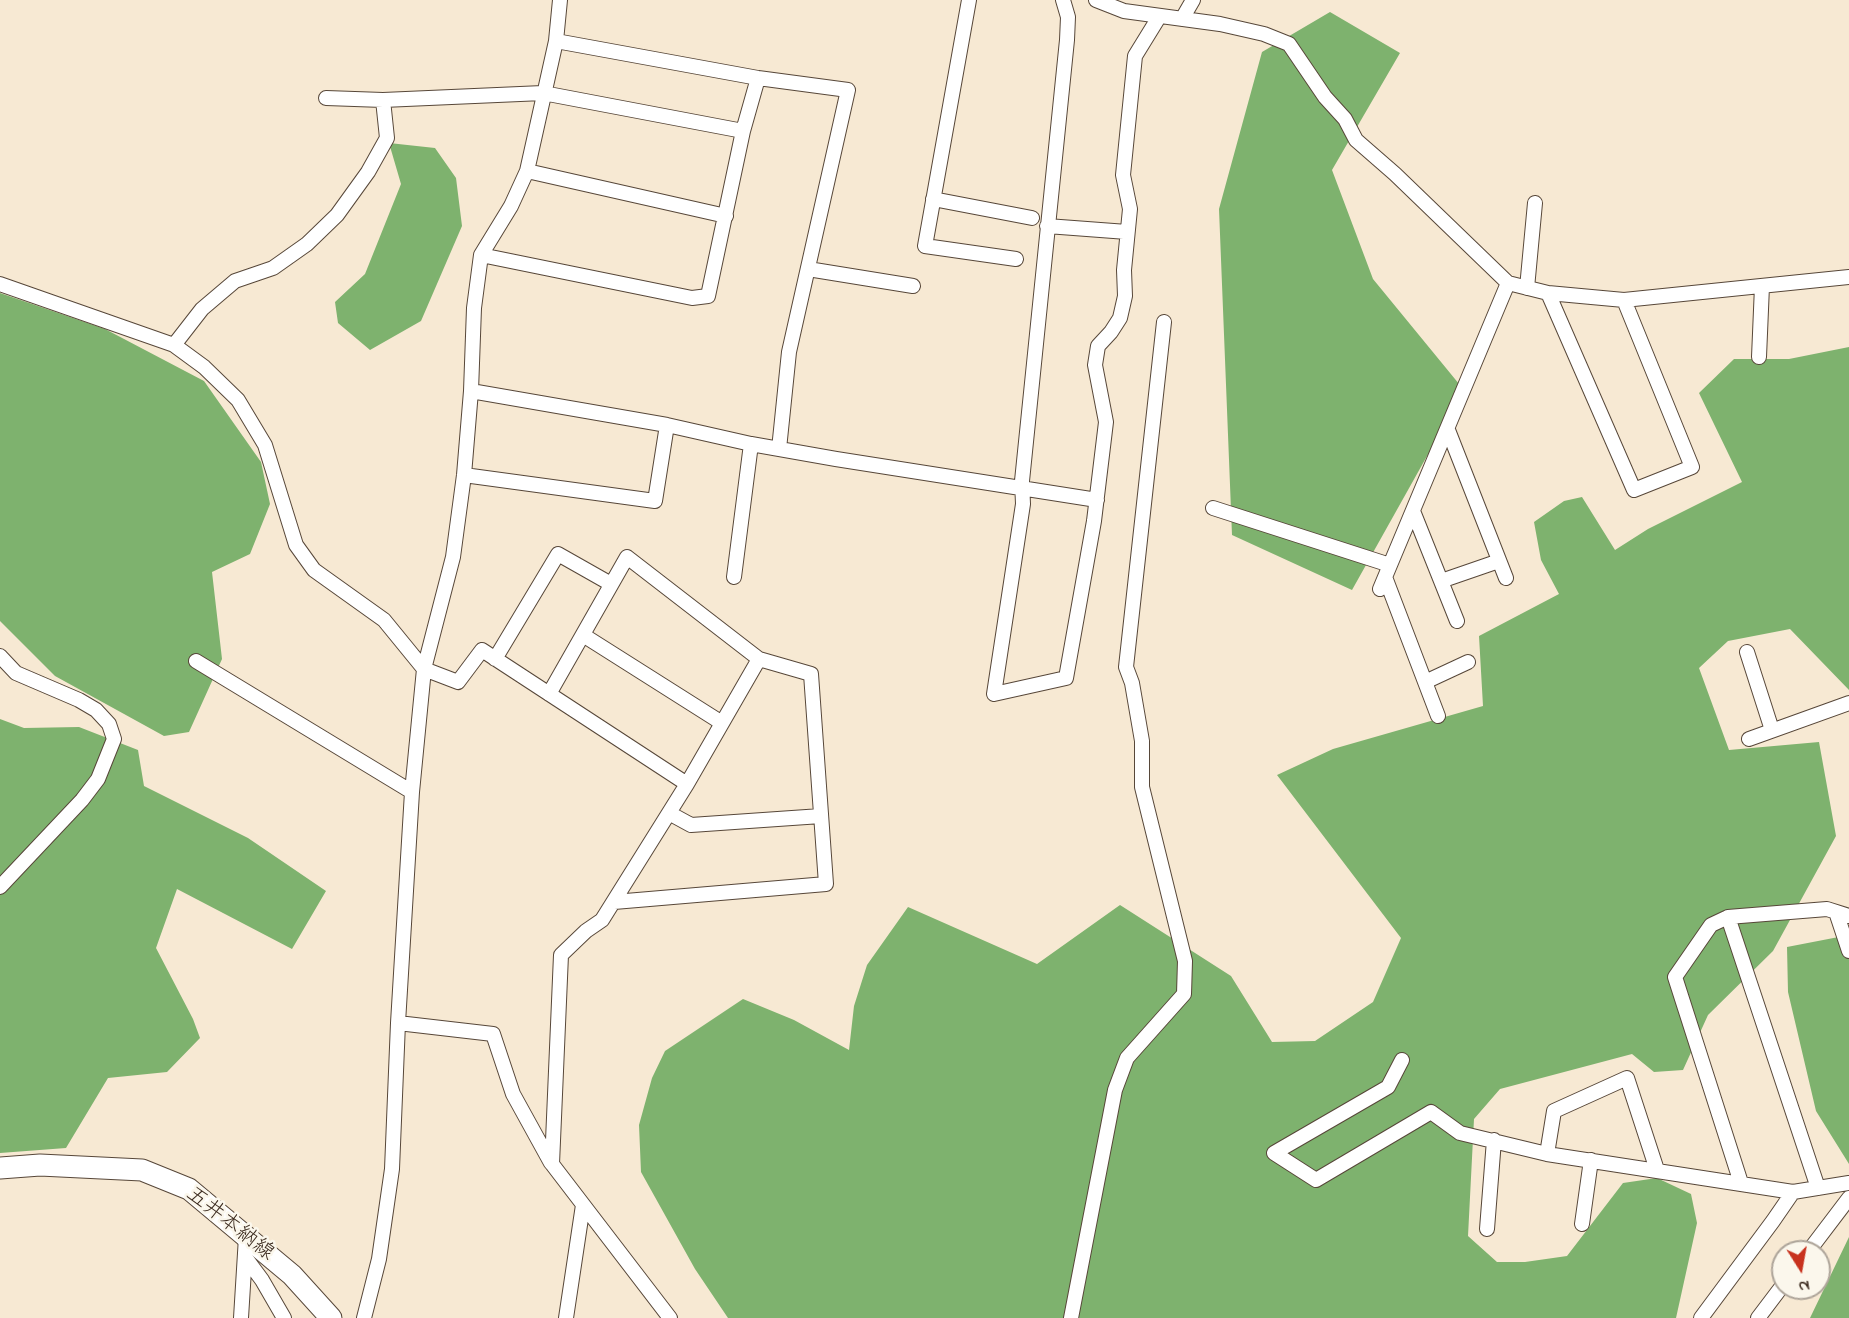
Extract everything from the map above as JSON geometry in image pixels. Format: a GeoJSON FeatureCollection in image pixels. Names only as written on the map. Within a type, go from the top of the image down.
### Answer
{"type":"FeatureCollection","features":[{"type":"Feature","properties":{"kind":"main road","name":"五井本納線"},"geometry":{"type":"LineString","coordinates":[[0,1168],[40,1164],[142,1170],[189,1189],[246,1247],[292,1275],[331,1318]]}},
{"type":"Feature","properties":{"kind":"street"},"geometry":{"type":"LineString","coordinates":[[364,1318],[379,1259],[392,1169],[412,792],[424,669],[453,556],[464,475],[471,391],[474,308],[481,255],[511,206],[526,171],[556,41],[560,0]]}},
{"type":"Feature","properties":{"kind":"street"},"geometry":{"type":"LineString","coordinates":[[969,0],[925,246],[1016,259]]}},
{"type":"Feature","properties":{"kind":"street"},"geometry":{"type":"LineString","coordinates":[[1063,0],[1068,17],[1067,40],[1022,488],[1023,504],[994,694],[1066,678],[1097,500],[1107,422],[1095,365],[1098,346],[1111,333],[1120,318],[1125,296],[1130,209],[1123,175],[1135,56],[1159,17]]}},
{"type":"Feature","properties":{"kind":"street"},"geometry":{"type":"LineString","coordinates":[[1096,0],[1126,5],[1159,17],[1220,24],[1264,34],[1289,44],[1325,97],[1345,119],[1356,140],[1395,174],[1508,283],[1548,293],[1624,300],[1849,277]]}},
{"type":"Feature","properties":{"kind":"street"},"geometry":{"type":"LineString","coordinates":[[1182,20],[1193,0]]}},
{"type":"Feature","properties":{"kind":"street"},"geometry":{"type":"LineString","coordinates":[[556,41],[758,78],[848,90],[789,352],[779,449]]}},
{"type":"Feature","properties":{"kind":"street"},"geometry":{"type":"LineString","coordinates":[[481,255],[692,298],[708,296],[743,131],[758,78]]}},
{"type":"Feature","properties":{"kind":"street"},"geometry":{"type":"LineString","coordinates":[[326,98],[383,100],[543,93],[743,131]]}},
{"type":"Feature","properties":{"kind":"street"},"geometry":{"type":"LineString","coordinates":[[174,345],[202,309],[235,281],[273,268],[307,244],[337,215],[368,172],[387,138],[383,100]]}},
{"type":"Feature","properties":{"kind":"street"},"geometry":{"type":"LineString","coordinates":[[526,171],[726,216]]}},
{"type":"Feature","properties":{"kind":"street"},"geometry":{"type":"LineString","coordinates":[[933,199],[1032,218]]}},
{"type":"Feature","properties":{"kind":"street"},"geometry":{"type":"LineString","coordinates":[[1527,288],[1535,204]]}},
{"type":"Feature","properties":{"kind":"street"},"geometry":{"type":"LineString","coordinates":[[1047,226],[1127,232]]}},
{"type":"Feature","properties":{"kind":"street"},"geometry":{"type":"LineString","coordinates":[[808,269],[913,286]]}},
{"type":"Feature","properties":{"kind":"street"},"geometry":{"type":"LineString","coordinates":[[1438,716],[1385,577],[1508,283]]}},
{"type":"Feature","properties":{"kind":"street"},"geometry":{"type":"LineString","coordinates":[[0,284],[174,345],[204,367],[238,400],[265,445],[296,545],[314,570],[384,620],[424,669],[458,682],[482,650],[687,784]]}},
{"type":"Feature","properties":{"kind":"street"},"geometry":{"type":"LineString","coordinates":[[1759,357],[1762,286]]}},
{"type":"Feature","properties":{"kind":"street"},"geometry":{"type":"LineString","coordinates":[[1548,293],[1634,490],[1692,467],[1624,300]]}},
{"type":"Feature","properties":{"kind":"street"},"geometry":{"type":"LineString","coordinates":[[1071,1318],[1115,1089],[1127,1058],[1184,994],[1185,960],[1142,787],[1142,741],[1132,683],[1126,667],[1164,322]]}},
{"type":"Feature","properties":{"kind":"street"},"geometry":{"type":"LineString","coordinates":[[471,391],[667,425],[779,449],[1097,500]]}},
{"type":"Feature","properties":{"kind":"street"},"geometry":{"type":"LineString","coordinates":[[464,475],[655,501],[667,425]]}},
{"type":"Feature","properties":{"kind":"street"},"geometry":{"type":"LineString","coordinates":[[1448,430],[1506,578]]}},
{"type":"Feature","properties":{"kind":"street"},"geometry":{"type":"LineString","coordinates":[[734,577],[751,444]]}},
{"type":"Feature","properties":{"kind":"street"},"geometry":{"type":"LineString","coordinates":[[1213,508],[1385,577]]}},
{"type":"Feature","properties":{"kind":"street"},"geometry":{"type":"LineString","coordinates":[[1413,511],[1457,621]]}},
{"type":"Feature","properties":{"kind":"street"},"geometry":{"type":"LineString","coordinates":[[495,659],[558,554],[611,584]]}},
{"type":"Feature","properties":{"kind":"street"},"geometry":{"type":"LineString","coordinates":[[549,694],[627,557],[759,659],[811,674],[826,884],[614,902]]}},
{"type":"Feature","properties":{"kind":"street"},"geometry":{"type":"LineString","coordinates":[[1441,581],[1499,561]]}},
{"type":"Feature","properties":{"kind":"street"},"geometry":{"type":"LineString","coordinates":[[583,635],[722,723]]}},
{"type":"Feature","properties":{"kind":"street"},"geometry":{"type":"LineString","coordinates":[[1747,652],[1772,730]]}},
{"type":"Feature","properties":{"kind":"street"},"geometry":{"type":"LineString","coordinates":[[0,656],[16,673],[79,700],[96,710],[109,724],[114,739],[98,779],[82,800],[0,887]]}},
{"type":"Feature","properties":{"kind":"street"},"geometry":{"type":"LineString","coordinates":[[552,1164],[561,955],[602,920],[687,784],[759,659]]}},
{"type":"Feature","properties":{"kind":"street"},"geometry":{"type":"LineString","coordinates":[[196,661],[412,792]]}},
{"type":"Feature","properties":{"kind":"street"},"geometry":{"type":"LineString","coordinates":[[1425,682],[1467,662]]}},
{"type":"Feature","properties":{"kind":"street"},"geometry":{"type":"LineString","coordinates":[[1749,739],[1849,704]]}},
{"type":"Feature","properties":{"kind":"street"},"geometry":{"type":"LineString","coordinates":[[669,813],[691,825],[821,816]]}},
{"type":"Feature","properties":{"kind":"street"},"geometry":{"type":"LineString","coordinates":[[1741,1184],[1675,977],[1711,925],[1728,917],[1827,909],[1843,914],[1849,951]]}},
{"type":"Feature","properties":{"kind":"street"},"geometry":{"type":"LineString","coordinates":[[1728,917],[1818,1188]]}},
{"type":"Feature","properties":{"kind":"street"},"geometry":{"type":"LineString","coordinates":[[398,1023],[493,1034],[513,1094],[552,1164],[670,1318]]}},
{"type":"Feature","properties":{"kind":"street"},"geometry":{"type":"LineString","coordinates":[[1401,1060],[1388,1087],[1274,1153],[1316,1180],[1431,1112],[1460,1133],[1548,1154],[1793,1192],[1849,1183]]}},
{"type":"Feature","properties":{"kind":"street"},"geometry":{"type":"LineString","coordinates":[[1548,1154],[1554,1111],[1627,1078],[1657,1170]]}},
{"type":"Feature","properties":{"kind":"street"},"geometry":{"type":"LineString","coordinates":[[1487,1229],[1494,1140]]}},
{"type":"Feature","properties":{"kind":"street"},"geometry":{"type":"LineString","coordinates":[[1582,1224],[1591,1160]]}},
{"type":"Feature","properties":{"kind":"street"},"geometry":{"type":"LineString","coordinates":[[1701,1318],[1793,1192]]}},
{"type":"Feature","properties":{"kind":"street"},"geometry":{"type":"LineString","coordinates":[[1817,1240],[1849,1198]]}},
{"type":"Feature","properties":{"kind":"street"},"geometry":{"type":"LineString","coordinates":[[566,1318],[583,1205]]}},
{"type":"Feature","properties":{"kind":"street"},"geometry":{"type":"LineString","coordinates":[[241,1318],[246,1247]]}},
{"type":"Feature","properties":{"kind":"street"},"geometry":{"type":"LineString","coordinates":[[246,1247],[284,1318]]}},
{"type":"Feature","properties":{"kind":"street"},"geometry":{"type":"LineString","coordinates":[[1758,1318],[1772,1300]]}},
{"type":"Feature","properties":{"kind":"green space"},"geometry":{"type":"Polygon","coordinates":[[[1330,12],[1400,53],[1332,170],[1373,279],[1464,390],[1352,590],[1232,535],[1219,209],[1262,52],[1330,12]]]}},
{"type":"Feature","properties":{"kind":"green space"},"geometry":{"type":"Polygon","coordinates":[[[389,143],[435,148],[456,178],[462,226],[421,321],[370,350],[338,323],[335,302],[365,274],[401,184],[389,143]]]}},
{"type":"Feature","properties":{"kind":"green space"},"geometry":{"type":"Polygon","coordinates":[[[0,293],[105,329],[204,381],[261,462],[270,504],[250,554],[212,572],[222,659],[189,732],[164,736],[55,676],[0,621],[0,293]]]}},
{"type":"Feature","properties":{"kind":"green space"},"geometry":{"type":"Polygon","coordinates":[[[1849,347],[1849,690],[1790,629],[1728,641],[1699,668],[1729,750],[1819,742],[1836,836],[1773,951],[1708,1015],[1683,1070],[1654,1072],[1632,1054],[1500,1089],[1474,1119],[1468,1236],[1497,1262],[1525,1262],[1567,1256],[1623,1183],[1657,1178],[1691,1194],[1697,1223],[1676,1318],[728,1318],[695,1269],[641,1172],[639,1125],[652,1078],[665,1051],[743,999],[794,1020],[849,1050],[854,1006],[867,965],[908,907],[1037,964],[1120,905],[1231,976],[1272,1042],[1315,1041],[1373,1002],[1401,938],[1277,775],[1333,749],[1483,706],[1479,636],[1559,594],[1541,560],[1534,522],[1564,501],[1582,497],[1615,550],[1648,529],[1742,482],[1699,393],[1734,359],[1789,359],[1849,347]]]}},
{"type":"Feature","properties":{"kind":"green space"},"geometry":{"type":"Polygon","coordinates":[[[0,719],[24,728],[79,727],[138,750],[144,786],[248,838],[326,891],[292,949],[177,889],[156,948],[193,1019],[200,1038],[167,1072],[108,1078],[66,1148],[0,1153],[0,719]]]}},
{"type":"Feature","properties":{"kind":"green space"},"geometry":{"type":"Polygon","coordinates":[[[1849,935],[1849,1164],[1816,1111],[1788,992],[1787,947],[1849,935]]]}},
{"type":"Feature","properties":{"kind":"green space"},"geometry":{"type":"Polygon","coordinates":[[[1849,1237],[1849,1318],[1810,1318],[1819,1300],[1831,1300],[1831,1274],[1849,1237]]]}}]}
